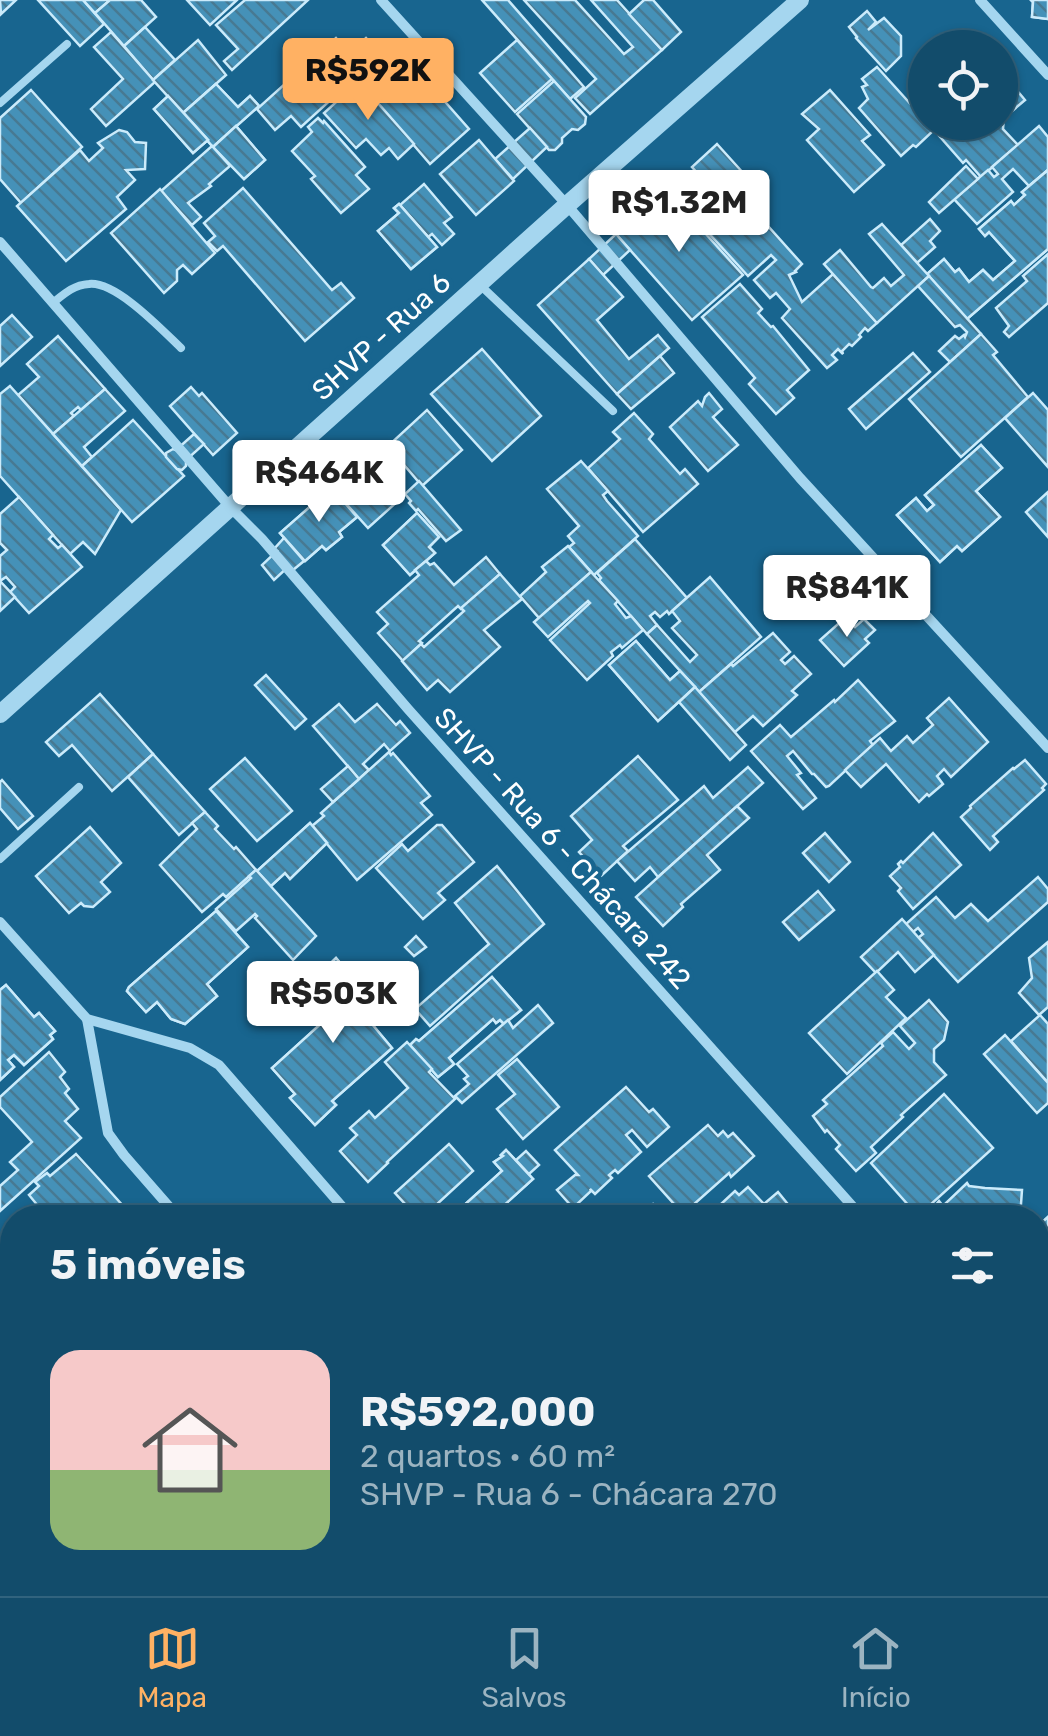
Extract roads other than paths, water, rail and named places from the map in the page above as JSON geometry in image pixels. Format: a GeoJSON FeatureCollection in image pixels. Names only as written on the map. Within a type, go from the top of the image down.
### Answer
{"type":"FeatureCollection","features":[{"type":"Feature","properties":{"kind":"street"},"geometry":{"type":"LineString","coordinates":[[382,0],[567,205],[800,478],[1048,748]]}},
{"type":"Feature","properties":{"kind":"street","name":"SHVP - Rua 6"},"geometry":{"type":"LineString","coordinates":[[0,714],[800,0]]}},
{"type":"Feature","properties":{"kind":"street"},"geometry":{"type":"LineString","coordinates":[[980,0],[1048,75]]}},
{"type":"Feature","properties":{"kind":"street","name":"SHVP - Rua 6 - Chácara 242"},"geometry":{"type":"LineString","coordinates":[[0,242],[408,709],[850,1205]]}},
{"type":"Feature","properties":{"kind":"street"},"geometry":{"type":"LineString","coordinates":[[0,922],[87,1020],[108,1134],[169,1205]]}},
{"type":"Feature","properties":{"kind":"street"},"geometry":{"type":"LineString","coordinates":[[87,1020],[190,1048],[218,1065],[341,1205]]}},
{"type":"Feature","properties":{"kind":"lane"},"geometry":{"type":"LineString","coordinates":[[0,103],[67,44]]}},
{"type":"Feature","properties":{"kind":"lane"},"geometry":{"type":"LineString","coordinates":[[54,302],[70,288],[94,282],[116,292],[181,348]]}},
{"type":"Feature","properties":{"kind":"lane"},"geometry":{"type":"LineString","coordinates":[[479,284],[613,411]]}},
{"type":"Feature","properties":{"kind":"lane"},"geometry":{"type":"LineString","coordinates":[[0,859],[79,787]]}}]}
